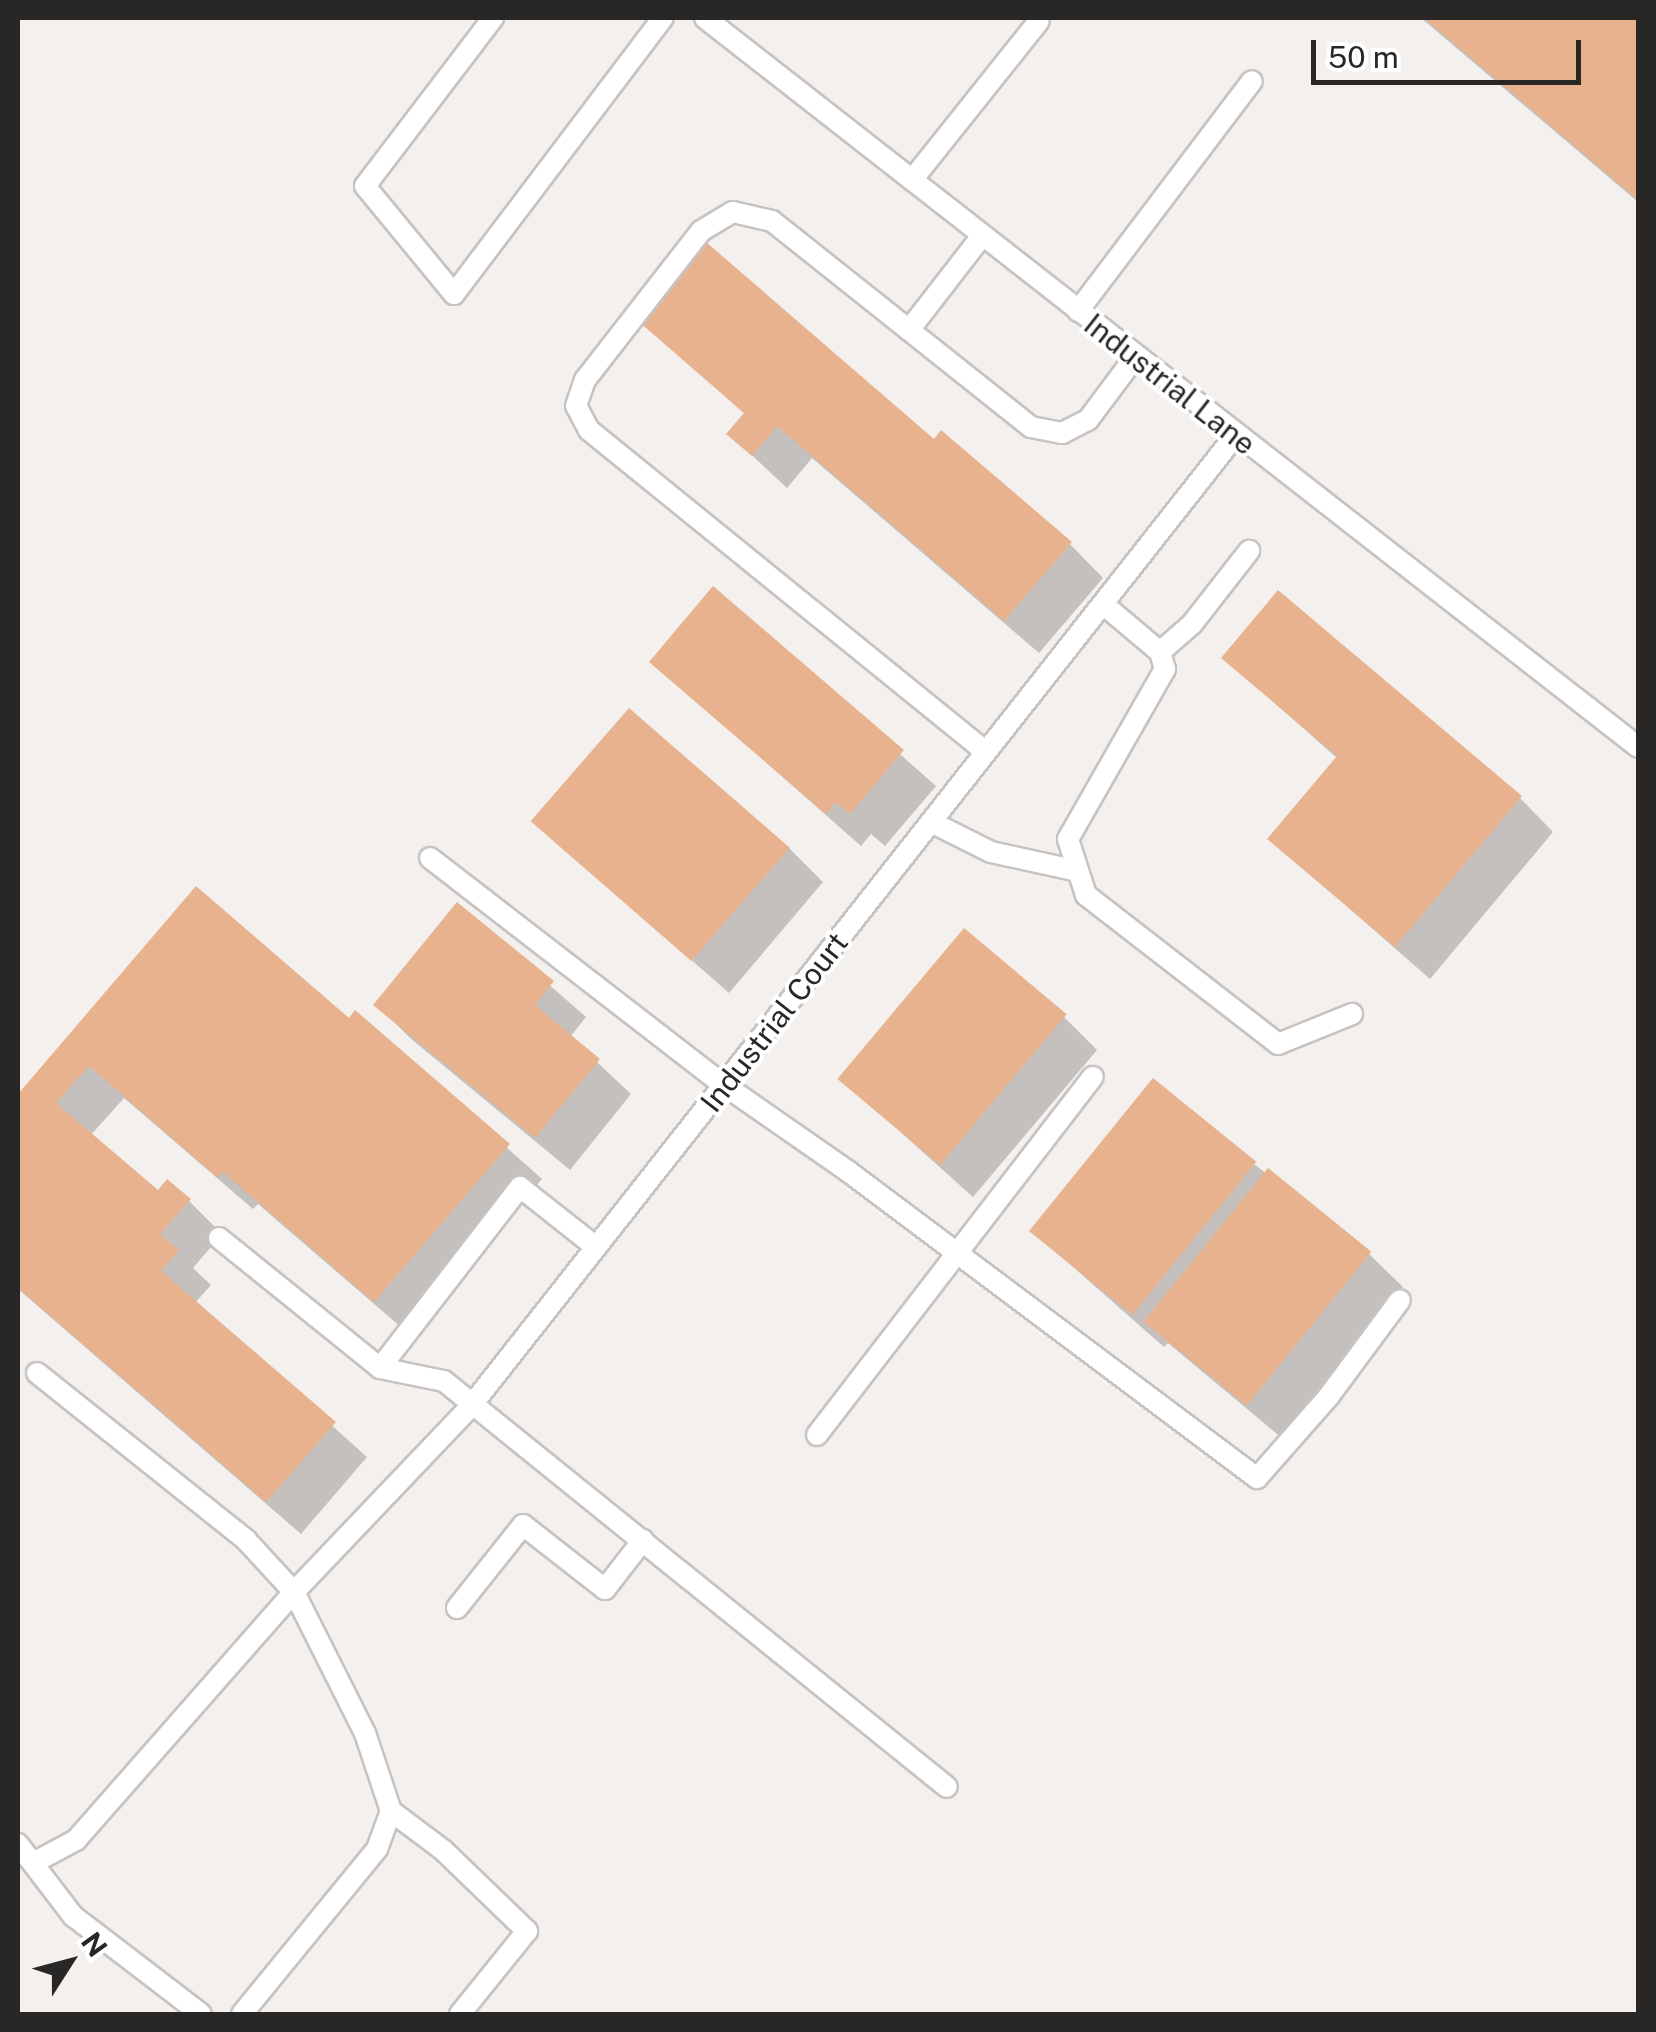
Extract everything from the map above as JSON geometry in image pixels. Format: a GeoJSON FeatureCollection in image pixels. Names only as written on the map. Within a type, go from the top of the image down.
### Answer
{"type":"FeatureCollection","features":[{"type":"Feature","properties":{"kind":"lane"},"geometry":{"type":"LineString","coordinates":[[493,18],[365,186],[454,294],[663,18]]}},
{"type":"Feature","properties":{"kind":"lane","name":"Industrial Lane"},"geometry":{"type":"LineString","coordinates":[[706,18],[1235,436],[1638,747]]}},
{"type":"Feature","properties":{"kind":"lane"},"geometry":{"type":"LineString","coordinates":[[912,180],[1039,21]]}},
{"type":"Feature","properties":{"kind":"lane"},"geometry":{"type":"LineString","coordinates":[[1078,311],[1252,81]]}},
{"type":"Feature","properties":{"kind":"lane"},"geometry":{"type":"LineString","coordinates":[[986,752],[589,430],[576,406],[585,380],[701,231],[733,212],[772,221],[1030,427],[1062,433],[1088,420],[1136,357]]}},
{"type":"Feature","properties":{"kind":"lane"},"geometry":{"type":"LineString","coordinates":[[908,330],[982,236]]}},
{"type":"Feature","properties":{"kind":"lane","name":"Industrial Court"},"geometry":{"type":"LineString","coordinates":[[35,1862],[76,1840],[294,1592],[471,1406],[1235,436]]}},
{"type":"Feature","properties":{"kind":"lane"},"geometry":{"type":"LineString","coordinates":[[1160,652],[1192,624],[1249,550]]}},
{"type":"Feature","properties":{"kind":"lane"},"geometry":{"type":"LineString","coordinates":[[1103,604],[1160,652],[1165,669],[1068,840],[1086,895],[1278,1044],[1352,1014]]}},
{"type":"Feature","properties":{"kind":"lane"},"geometry":{"type":"LineString","coordinates":[[931,822],[990,852],[1078,871]]}},
{"type":"Feature","properties":{"kind":"lane"},"geometry":{"type":"LineString","coordinates":[[430,858],[724,1085],[1257,1478],[1330,1396],[1400,1300]]}},
{"type":"Feature","properties":{"kind":"lane"},"geometry":{"type":"LineString","coordinates":[[817,1435],[1093,1077]]}},
{"type":"Feature","properties":{"kind":"lane"},"geometry":{"type":"LineString","coordinates":[[380,1368],[520,1187],[596,1247]]}},
{"type":"Feature","properties":{"kind":"lane"},"geometry":{"type":"LineString","coordinates":[[218,1238],[380,1368],[444,1382],[947,1787]]}},
{"type":"Feature","properties":{"kind":"lane"},"geometry":{"type":"LineString","coordinates":[[37,1373],[246,1540],[294,1592],[364,1733],[391,1811],[444,1850],[527,1931],[460,2014]]}},
{"type":"Feature","properties":{"kind":"lane"},"geometry":{"type":"LineString","coordinates":[[456,1608],[523,1525],[606,1588],[643,1540]]}},
{"type":"Feature","properties":{"kind":"lane"},"geometry":{"type":"LineString","coordinates":[[242,2014],[377,1849],[391,1811]]}},
{"type":"Feature","properties":{"kind":"lane"},"geometry":{"type":"LineString","coordinates":[[18,1844],[72,1916],[200,2014]]}},
{"type":"Feature","properties":{"kind":"building"},"geometry":{"type":"Polygon","coordinates":[[[1424,18],[1638,18],[1638,200],[1424,18]]]}},
{"type":"Feature","properties":{"kind":"building"},"geometry":{"type":"Polygon","coordinates":[[[706,242],[934,439],[941,430],[1072,542],[1004,621],[777,426],[752,456],[726,434],[744,413],[638,321],[706,242]]]}},
{"type":"Feature","properties":{"kind":"building"},"geometry":{"type":"Polygon","coordinates":[[[713,586],[904,750],[850,814],[836,802],[826,814],[649,662],[713,586]]]}},
{"type":"Feature","properties":{"kind":"building"},"geometry":{"type":"Polygon","coordinates":[[[1278,590],[1522,796],[1395,947],[1267,839],[1337,756],[1221,658],[1278,590]]]}},
{"type":"Feature","properties":{"kind":"building"},"geometry":{"type":"Polygon","coordinates":[[[629,708],[790,848],[691,961],[531,821],[629,708]]]}},
{"type":"Feature","properties":{"kind":"building"},"geometry":{"type":"Polygon","coordinates":[[[196,886],[349,1018],[355,1010],[510,1144],[374,1302],[223,1172],[218,1178],[89,1066],[56,1103],[158,1190],[167,1179],[191,1199],[160,1234],[179,1250],[161,1271],[336,1422],[266,1502],[18,1288],[18,1094],[196,886]]]}},
{"type":"Feature","properties":{"kind":"building"},"geometry":{"type":"Polygon","coordinates":[[[457,902],[554,981],[535,1005],[600,1059],[535,1138],[373,1005],[457,902]]]}},
{"type":"Feature","properties":{"kind":"building"},"geometry":{"type":"Polygon","coordinates":[[[964,928],[1067,1014],[940,1165],[837,1079],[964,928]]]}},
{"type":"Feature","properties":{"kind":"building"},"geometry":{"type":"Polygon","coordinates":[[[1153,1078],[1256,1162],[1132,1315],[1029,1231],[1153,1078]]]}},
{"type":"Feature","properties":{"kind":"building"},"geometry":{"type":"Polygon","coordinates":[[[1268,1168],[1371,1252],[1247,1406],[1143,1322],[1268,1168]]]}}]}
